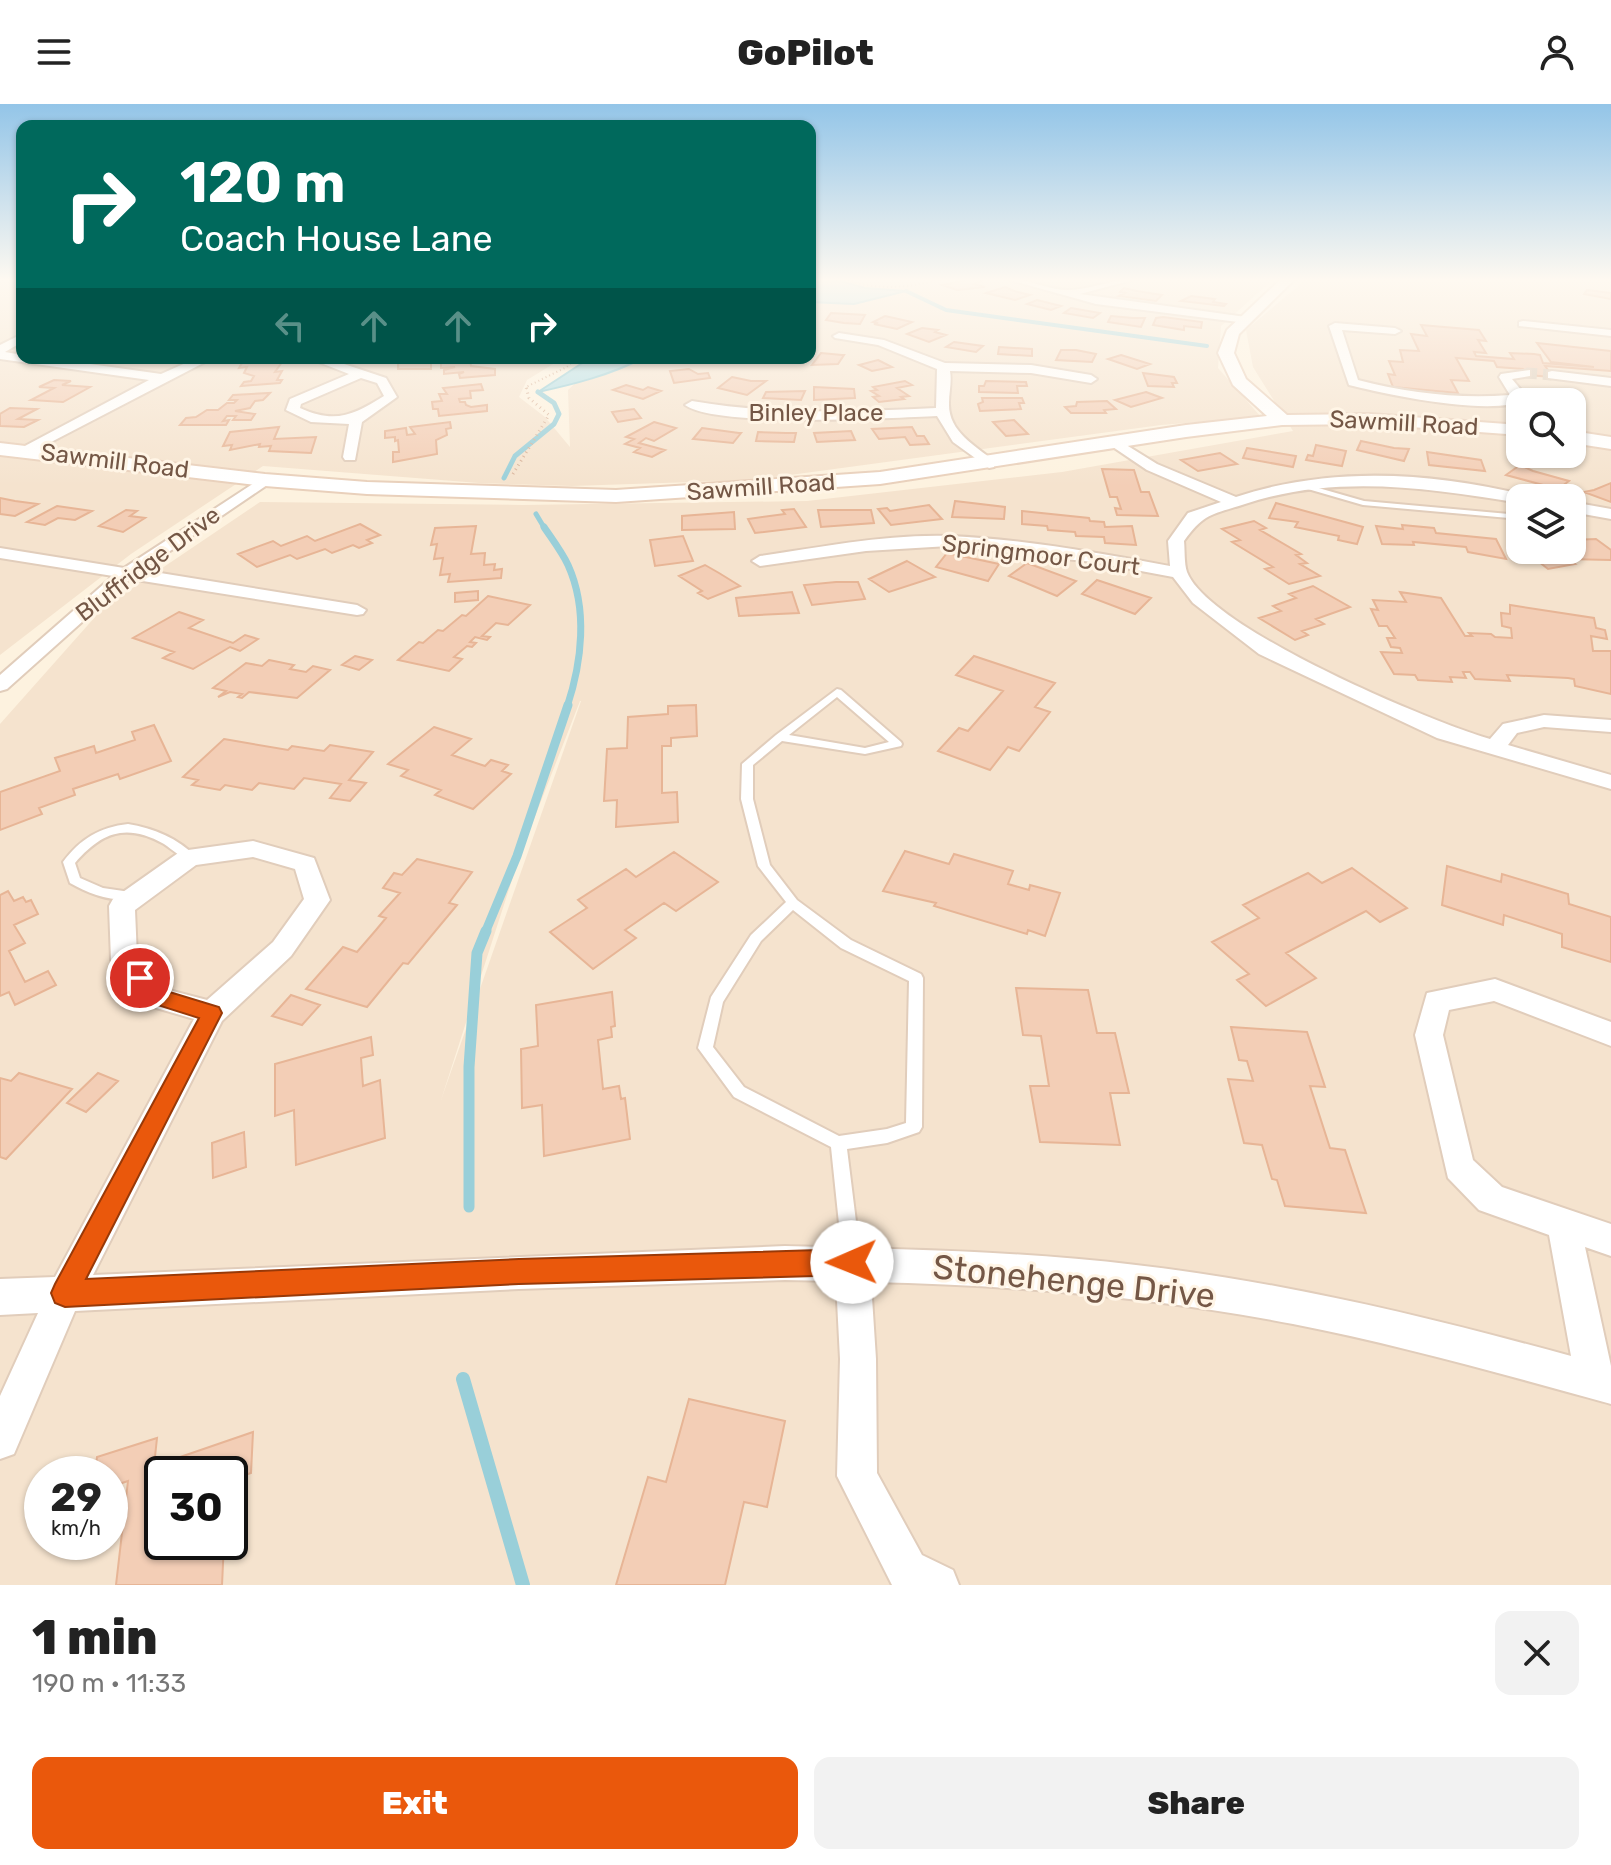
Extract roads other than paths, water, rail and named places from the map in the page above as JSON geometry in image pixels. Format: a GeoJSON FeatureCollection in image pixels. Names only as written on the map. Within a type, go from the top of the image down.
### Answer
{"type":"FeatureCollection","features":[{"type":"Feature","properties":{"kind":"street"},"geometry":{"type":"LineString","coordinates":[[895,348],[943,367],[1031,369],[1091,379]]}},
{"type":"Feature","properties":{"kind":"street"},"geometry":{"type":"LineString","coordinates":[[1227,348],[1231,367],[1248,390],[1282,420]]}},
{"type":"Feature","properties":{"kind":"street"},"geometry":{"type":"LineString","coordinates":[[1342,348],[1353,382],[1418,399],[1454,403],[1522,398],[1512,390],[1505,377],[1526,373]]}},
{"type":"Feature","properties":{"kind":"street"},"geometry":{"type":"LineString","coordinates":[[71,364],[162,378]]}},
{"type":"Feature","properties":{"kind":"street"},"geometry":{"type":"LineString","coordinates":[[28,450],[194,364]]}},
{"type":"Feature","properties":{"kind":"street"},"geometry":{"type":"LineString","coordinates":[[331,364],[382,381],[391,397],[356,420],[311,418],[293,410],[295,402],[359,374]]}},
{"type":"Feature","properties":{"kind":"street"},"geometry":{"type":"LineString","coordinates":[[943,367],[948,384],[941,401],[947,427],[989,464]]}},
{"type":"Feature","properties":{"kind":"street"},"geometry":{"type":"LineString","coordinates":[[1552,375],[1611,382]]}},
{"type":"Feature","properties":{"kind":"street","name":"Binley Place"},"geometry":{"type":"LineString","coordinates":[[692,405],[753,416],[942,412]]}},
{"type":"Feature","properties":{"kind":"street","name":"Sawmill Road"},"geometry":{"type":"LineString","coordinates":[[0,449],[265,480],[381,489],[616,496],[880,478],[1282,420],[1370,419],[1506,429]]}},
{"type":"Feature","properties":{"kind":"street"},"geometry":{"type":"LineString","coordinates":[[350,457],[356,420]]}},
{"type":"Feature","properties":{"kind":"street"},"geometry":{"type":"LineString","coordinates":[[1586,439],[1611,443]]}},
{"type":"Feature","properties":{"kind":"street"},"geometry":{"type":"LineString","coordinates":[[1115,442],[1152,467],[1233,501]]}},
{"type":"Feature","properties":{"kind":"street","name":"Bluffridge Drive"},"geometry":{"type":"LineString","coordinates":[[0,685],[127,573],[265,480]]}},
{"type":"Feature","properties":{"kind":"street"},"geometry":{"type":"LineString","coordinates":[[1506,496],[1425,483],[1338,480],[1275,489],[1194,516],[1176,541],[1179,573],[1199,599],[1266,650],[1445,733],[1611,782]]}},
{"type":"Feature","properties":{"kind":"street"},"geometry":{"type":"LineString","coordinates":[[1586,510],[1611,514]]}},
{"type":"Feature","properties":{"kind":"street","name":"Springmoor Court"},"geometry":{"type":"LineString","coordinates":[[760,561],[866,546],[949,541],[1093,557],[1179,573]]}},
{"type":"Feature","properties":{"kind":"street"},"geometry":{"type":"LineString","coordinates":[[0,553],[357,610]]}},
{"type":"Feature","properties":{"kind":"street"},"geometry":{"type":"LineString","coordinates":[[1495,747],[1510,728],[1544,721],[1611,726]]}},
{"type":"Feature","properties":{"kind":"street"},"geometry":{"type":"LineString","coordinates":[[0,1440],[65,1293],[212,1013],[282,949],[317,900],[305,864],[253,849],[190,857],[122,906],[124,960],[156,997],[212,1013]]}},
{"type":"Feature","properties":{"kind":"street"},"geometry":{"type":"LineString","coordinates":[[1611,1034],[1495,990],[1437,1001],[1429,1035],[1459,1168],[1491,1199],[1611,1240]]}},
{"type":"Feature","properties":{"kind":"street"},"geometry":{"type":"LineString","coordinates":[[1564,1225],[1603,1382]]}},
{"type":"Feature","properties":{"kind":"street"},"geometry":{"type":"LineString","coordinates":[[852,1262],[858,1359],[857,1476],[907,1570],[938,1585]]}},
{"type":"Feature","properties":{"kind":"street","name":"Stonehenge Drive"},"geometry":{"type":"LineString","coordinates":[[0,1297],[519,1272],[852,1262],[963,1267],[1137,1282],[1292,1306],[1438,1338],[1603,1382]]}},
{"type":"Feature","properties":{"kind":"lane"},"geometry":{"type":"LineString","coordinates":[[1304,485],[1363,503],[1506,516]]}},
{"type":"Feature","properties":{"kind":"lane"},"geometry":{"type":"LineString","coordinates":[[780,737],[865,751],[897,744],[837,692],[780,737],[748,764],[747,799],[764,866],[793,903],[846,944],[916,978],[914,1127],[887,1136],[838,1143],[739,1092],[705,1048],[716,1001],[756,938],[793,903]]}},
{"type":"Feature","properties":{"kind":"lane"},"geometry":{"type":"LineString","coordinates":[[136,896],[116,896],[84,886],[74,880],[69,862],[77,851],[96,837],[131,827],[157,833],[190,857]]}},
{"type":"Feature","properties":{"kind":"lane"},"geometry":{"type":"LineString","coordinates":[[838,1143],[852,1262]]}},
{"type":"Feature","properties":{"kind":"water"},"geometry":{"type":"Polygon","coordinates":[[[581,364],[629,364],[592,378],[538,392],[581,364]]]}},
{"type":"Feature","properties":{"kind":"waterway"},"geometry":{"type":"LineString","coordinates":[[504,478],[515,456],[554,424],[559,414],[554,403],[538,392]]}},
{"type":"Feature","properties":{"kind":"waterway"},"geometry":{"type":"LineString","coordinates":[[536,514],[545,529]]}},
{"type":"Feature","properties":{"kind":"waterway"},"geometry":{"type":"LineString","coordinates":[[544,527],[568,565],[578,599],[581,636],[567,707]]}},
{"type":"Feature","properties":{"kind":"waterway"},"geometry":{"type":"LineString","coordinates":[[485,933],[517,856],[568,705]]}},
{"type":"Feature","properties":{"kind":"waterway"},"geometry":{"type":"LineString","coordinates":[[469,1207],[469,1067],[477,953],[486,931]]}},
{"type":"Feature","properties":{"kind":"waterway"},"geometry":{"type":"LineString","coordinates":[[463,1379],[523,1585]]}},
{"type":"Feature","properties":{"kind":"tunnel"},"geometry":{"type":"LineString","coordinates":[[1526,373],[1552,375]]}}]}
